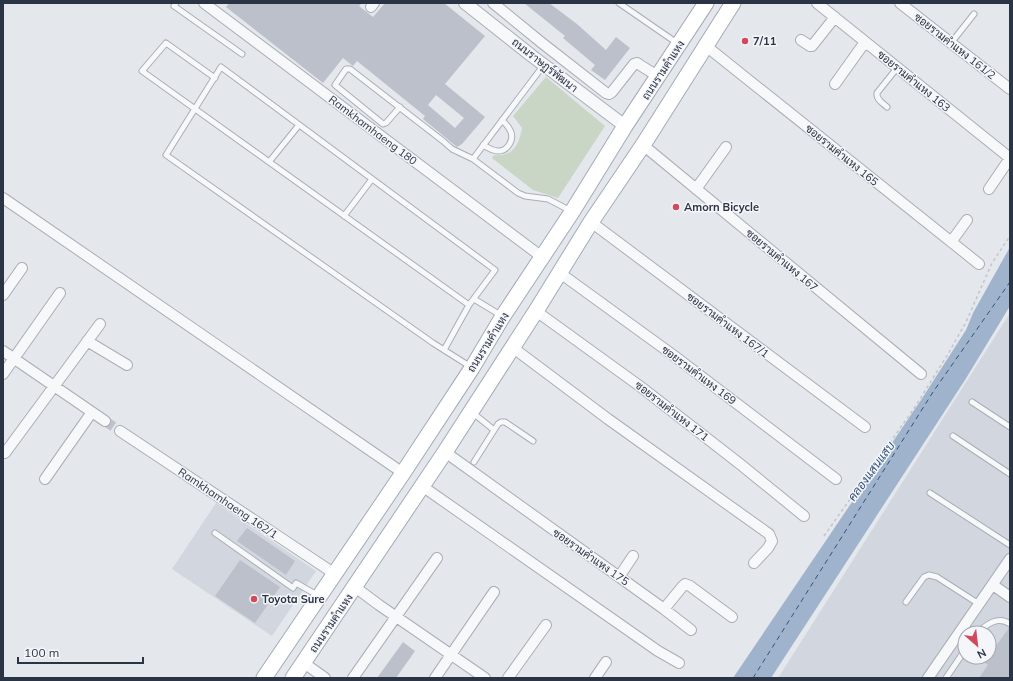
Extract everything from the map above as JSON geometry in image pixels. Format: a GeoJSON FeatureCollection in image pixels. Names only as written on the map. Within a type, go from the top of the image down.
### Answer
{"type":"FeatureCollection","features":[{"type":"Feature","properties":{"kind":"main road","name":"ถนนรามคำแหง"},"geometry":{"type":"LineString","coordinates":[[293,678],[445,452],[470,411],[536,311],[591,222],[643,145],[733,3]]}},
{"type":"Feature","properties":{"kind":"main road","name":"ถนนรามคำแหง"},"geometry":{"type":"LineString","coordinates":[[264,678],[320,597],[472,368],[503,316],[572,212],[625,126],[659,77],[704,4]]}},
{"type":"Feature","properties":{"kind":"main road"},"geometry":{"type":"LineString","coordinates":[[625,126],[643,145]]}},
{"type":"Feature","properties":{"kind":"main road"},"geometry":{"type":"LineString","coordinates":[[346,557],[350,566],[356,569],[367,568]]}},
{"type":"Feature","properties":{"kind":"main road"},"geometry":{"type":"LineString","coordinates":[[332,578],[352,591]]}},
{"type":"Feature","properties":{"kind":"street","name":"Ramkhamhaeng 180"},"geometry":{"type":"LineString","coordinates":[[204,3],[542,257]]}},
{"type":"Feature","properties":{"kind":"street","name":"ถนนราษฏร์พัฒนา"},"geometry":{"type":"LineString","coordinates":[[465,3],[625,126]]}},
{"type":"Feature","properties":{"kind":"street"},"geometry":{"type":"LineString","coordinates":[[493,3],[606,93],[610,94],[634,64],[637,63],[659,77]]}},
{"type":"Feature","properties":{"kind":"street","name":"ซอยรามคำแหง 163"},"geometry":{"type":"LineString","coordinates":[[817,3],[1010,158]]}},
{"type":"Feature","properties":{"kind":"street","name":"ซอยรามคำแหง 161/2"},"geometry":{"type":"LineString","coordinates":[[900,3],[1010,89]]}},
{"type":"Feature","properties":{"kind":"street"},"geometry":{"type":"LineString","coordinates":[[800,40],[812,46],[835,17]]}},
{"type":"Feature","properties":{"kind":"street"},"geometry":{"type":"LineString","coordinates":[[835,84],[865,42]]}},
{"type":"Feature","properties":{"kind":"street"},"geometry":{"type":"LineString","coordinates":[[532,56],[542,43]]}},
{"type":"Feature","properties":{"kind":"street","name":"ซอยรามคำแหง 165"},"geometry":{"type":"LineString","coordinates":[[706,46],[979,264]]}},
{"type":"Feature","properties":{"kind":"street","name":"ซอยรามคำแหง 167"},"geometry":{"type":"LineString","coordinates":[[643,145],[921,374]]}},
{"type":"Feature","properties":{"kind":"street"},"geometry":{"type":"LineString","coordinates":[[696,189],[726,147]]}},
{"type":"Feature","properties":{"kind":"street"},"geometry":{"type":"LineString","coordinates":[[989,189],[1010,158]]}},
{"type":"Feature","properties":{"kind":"street"},"geometry":{"type":"LineString","coordinates":[[3,198],[403,473]]}},
{"type":"Feature","properties":{"kind":"street"},"geometry":{"type":"LineString","coordinates":[[951,242],[967,220]]}},
{"type":"Feature","properties":{"kind":"street","name":"ซอยรามคำแหง 167/1"},"geometry":{"type":"LineString","coordinates":[[591,222],[865,427]]}},
{"type":"Feature","properties":{"kind":"street"},"geometry":{"type":"LineString","coordinates":[[3,295],[22,268]]}},
{"type":"Feature","properties":{"kind":"street","name":"ซอยรามคำแหง 169"},"geometry":{"type":"LineString","coordinates":[[560,273],[673,354],[836,479]]}},
{"type":"Feature","properties":{"kind":"street"},"geometry":{"type":"LineString","coordinates":[[3,374],[60,293]]}},
{"type":"Feature","properties":{"kind":"street","name":"ซอยรามคำแหง 171"},"geometry":{"type":"LineString","coordinates":[[536,311],[641,387],[804,516]]}},
{"type":"Feature","properties":{"kind":"street"},"geometry":{"type":"LineString","coordinates":[[5,453],[100,324]]}},
{"type":"Feature","properties":{"kind":"street"},"geometry":{"type":"LineString","coordinates":[[87,341],[127,366]]}},
{"type":"Feature","properties":{"kind":"street"},"geometry":{"type":"LineString","coordinates":[[512,347],[608,419],[769,534],[772,541],[768,548],[754,563]]}},
{"type":"Feature","properties":{"kind":"street"},"geometry":{"type":"LineString","coordinates":[[3,351],[105,421]]}},
{"type":"Feature","properties":{"kind":"street"},"geometry":{"type":"LineString","coordinates":[[45,479],[92,412]]}},
{"type":"Feature","properties":{"kind":"street","name":"Ramkhamhaeng 162/1"},"geometry":{"type":"LineString","coordinates":[[120,432],[332,578]]}},
{"type":"Feature","properties":{"kind":"street","name":"ซอยรามคำแหง 175"},"geometry":{"type":"LineString","coordinates":[[445,452],[691,630]]}},
{"type":"Feature","properties":{"kind":"street"},"geometry":{"type":"LineString","coordinates":[[422,486],[652,648],[679,663]]}},
{"type":"Feature","properties":{"kind":"street"},"geometry":{"type":"LineString","coordinates":[[619,577],[633,556]]}},
{"type":"Feature","properties":{"kind":"street"},"geometry":{"type":"LineString","coordinates":[[353,678],[437,558]]}},
{"type":"Feature","properties":{"kind":"street"},"geometry":{"type":"LineString","coordinates":[[928,678],[1010,559]]}},
{"type":"Feature","properties":{"kind":"street"},"geometry":{"type":"LineString","coordinates":[[664,609],[686,584],[732,617]]}},
{"type":"Feature","properties":{"kind":"street"},"geometry":{"type":"LineString","coordinates":[[992,585],[1010,596]]}},
{"type":"Feature","properties":{"kind":"street"},"geometry":{"type":"LineString","coordinates":[[352,591],[396,617],[485,678]]}},
{"type":"Feature","properties":{"kind":"street"},"geometry":{"type":"LineString","coordinates":[[435,678],[494,592]]}},
{"type":"Feature","properties":{"kind":"street"},"geometry":{"type":"LineString","coordinates":[[508,678],[546,625]]}},
{"type":"Feature","properties":{"kind":"street"},"geometry":{"type":"LineString","coordinates":[[595,678],[606,662]]}},
{"type":"Feature","properties":{"kind":"street"},"geometry":{"type":"LineString","coordinates":[[304,663],[325,678]]}},
{"type":"Feature","properties":{"kind":"lane"},"geometry":{"type":"LineString","coordinates":[[619,3],[679,45]]}},
{"type":"Feature","properties":{"kind":"lane"},"geometry":{"type":"LineString","coordinates":[[173,4],[242,54]]}},
{"type":"Feature","properties":{"kind":"lane"},"geometry":{"type":"LineString","coordinates":[[951,43],[974,14]]}},
{"type":"Feature","properties":{"kind":"lane"},"geometry":{"type":"LineString","coordinates":[[215,78],[166,43],[142,71],[469,305]]}},
{"type":"Feature","properties":{"kind":"lane"},"geometry":{"type":"LineString","coordinates":[[473,159],[544,65]]}},
{"type":"Feature","properties":{"kind":"lane"},"geometry":{"type":"LineString","coordinates":[[444,350],[469,305],[495,270],[221,66],[215,78],[166,155],[444,350],[472,368]]}},
{"type":"Feature","properties":{"kind":"lane"},"geometry":{"type":"LineString","coordinates":[[888,107],[878,100],[876,96],[897,68]]}},
{"type":"Feature","properties":{"kind":"lane"},"geometry":{"type":"LineString","coordinates":[[400,108],[386,123],[383,124],[335,85],[346,69],[350,69],[400,108],[452,149],[473,159],[518,193],[525,196],[548,199],[572,212]]}},
{"type":"Feature","properties":{"kind":"lane"},"geometry":{"type":"LineString","coordinates":[[483,145],[497,151],[506,149],[512,141],[511,132],[502,120]]}},
{"type":"Feature","properties":{"kind":"lane"},"geometry":{"type":"LineString","coordinates":[[269,162],[300,125]]}},
{"type":"Feature","properties":{"kind":"lane"},"geometry":{"type":"LineString","coordinates":[[344,216],[372,178]]}},
{"type":"Feature","properties":{"kind":"lane"},"geometry":{"type":"LineString","coordinates":[[474,299],[503,316]]}},
{"type":"Feature","properties":{"kind":"lane"},"geometry":{"type":"LineString","coordinates":[[972,402],[1010,427]]}},
{"type":"Feature","properties":{"kind":"lane"},"geometry":{"type":"LineString","coordinates":[[470,411],[494,430]]}},
{"type":"Feature","properties":{"kind":"lane"},"geometry":{"type":"LineString","coordinates":[[474,462],[498,424],[501,422],[505,422],[532,441]]}},
{"type":"Feature","properties":{"kind":"lane"},"geometry":{"type":"LineString","coordinates":[[953,436],[1010,474]]}},
{"type":"Feature","properties":{"kind":"lane"},"geometry":{"type":"LineString","coordinates":[[930,493],[1010,545]]}},
{"type":"Feature","properties":{"kind":"lane"},"geometry":{"type":"LineString","coordinates":[[215,533],[293,588],[296,583],[320,597]]}},
{"type":"Feature","properties":{"kind":"lane"},"geometry":{"type":"LineString","coordinates":[[906,602],[924,577],[929,575],[937,577],[979,604]]}},
{"type":"Feature","properties":{"kind":"lane"},"geometry":{"type":"LineString","coordinates":[[987,625],[996,620],[1005,620],[1010,624]]}},
{"type":"Feature","properties":{"kind":"lane"},"geometry":{"type":"LineString","coordinates":[[946,678],[957,662]]}},
{"type":"Feature","properties":{"kind":"path"},"geometry":{"type":"LineString","coordinates":[[824,536],[913,410],[948,354],[966,322],[992,263],[1010,236]]}},
{"type":"Feature","properties":{"kind":"shaded area"},"geometry":{"type":"Polygon","coordinates":[[[1010,313],[1010,678],[778,678],[1010,313]]]}},
{"type":"Feature","properties":{"kind":"shaded area"},"geometry":{"type":"Polygon","coordinates":[[[216,503],[316,571],[272,636],[172,569],[216,503]]]}},
{"type":"Feature","properties":{"kind":"green space"},"geometry":{"type":"Polygon","coordinates":[[[546,77],[605,126],[558,198],[533,190],[492,158],[494,155],[501,155],[510,152],[517,145],[522,128],[513,116],[546,77]]]}},
{"type":"Feature","properties":{"kind":"water"},"geometry":{"type":"Polygon","coordinates":[[[1010,247],[1010,306],[965,380],[771,678],[733,678],[921,400],[966,330],[973,313],[1010,247]]]}},
{"type":"Feature","properties":{"kind":"building"},"geometry":{"type":"Polygon","coordinates":[[[229,3],[362,3],[359,6],[373,17],[385,3],[444,3],[485,36],[445,84],[485,117],[462,144],[457,147],[423,119],[425,116],[357,61],[353,66],[343,58],[323,83],[226,7],[229,3]],[[436,95],[428,105],[455,128],[464,118],[436,95]]]}},
{"type":"Feature","properties":{"kind":"building"},"geometry":{"type":"Polygon","coordinates":[[[524,3],[549,3],[577,24],[606,50],[616,37],[630,48],[605,80],[591,70],[595,65],[563,38],[565,36],[524,3]]]}},
{"type":"Feature","properties":{"kind":"building"},"geometry":{"type":"Polygon","coordinates":[[[247,528],[295,561],[286,575],[237,541],[247,528]]]}},
{"type":"Feature","properties":{"kind":"building"},"geometry":{"type":"Polygon","coordinates":[[[240,560],[280,587],[255,623],[215,596],[240,560]]]}},
{"type":"Feature","properties":{"kind":"building"},"geometry":{"type":"Polygon","coordinates":[[[1009,628],[1010,678],[979,678],[988,665],[997,665],[997,644],[1009,628]]]}},
{"type":"Feature","properties":{"kind":"building"},"geometry":{"type":"Polygon","coordinates":[[[403,642],[415,651],[396,678],[377,678],[403,642]]]}},
{"type":"Feature","properties":{"kind":"ferry route"},"geometry":{"type":"LineString","coordinates":[[753,678],[933,392],[1010,282]]}},
{"type":"Feature","properties":{"kind":"tunnel"},"geometry":{"type":"LineString","coordinates":[[105,421],[120,431]]}},
{"type":"Feature","properties":{"kind":"place","name":"7/11"},"geometry":{"type":"Point","coordinates":[745,41]}},
{"type":"Feature","properties":{"kind":"place","name":"Amorn Bicycle"},"geometry":{"type":"Point","coordinates":[676,207]}},
{"type":"Feature","properties":{"kind":"place","name":"Toyota Sure"},"geometry":{"type":"Point","coordinates":[254,599]}},
{"type":"Feature","properties":{"kind":"water label","name":"คลองแสนแสบ"},"geometry":{"type":"Point","coordinates":[871,471]}}]}
